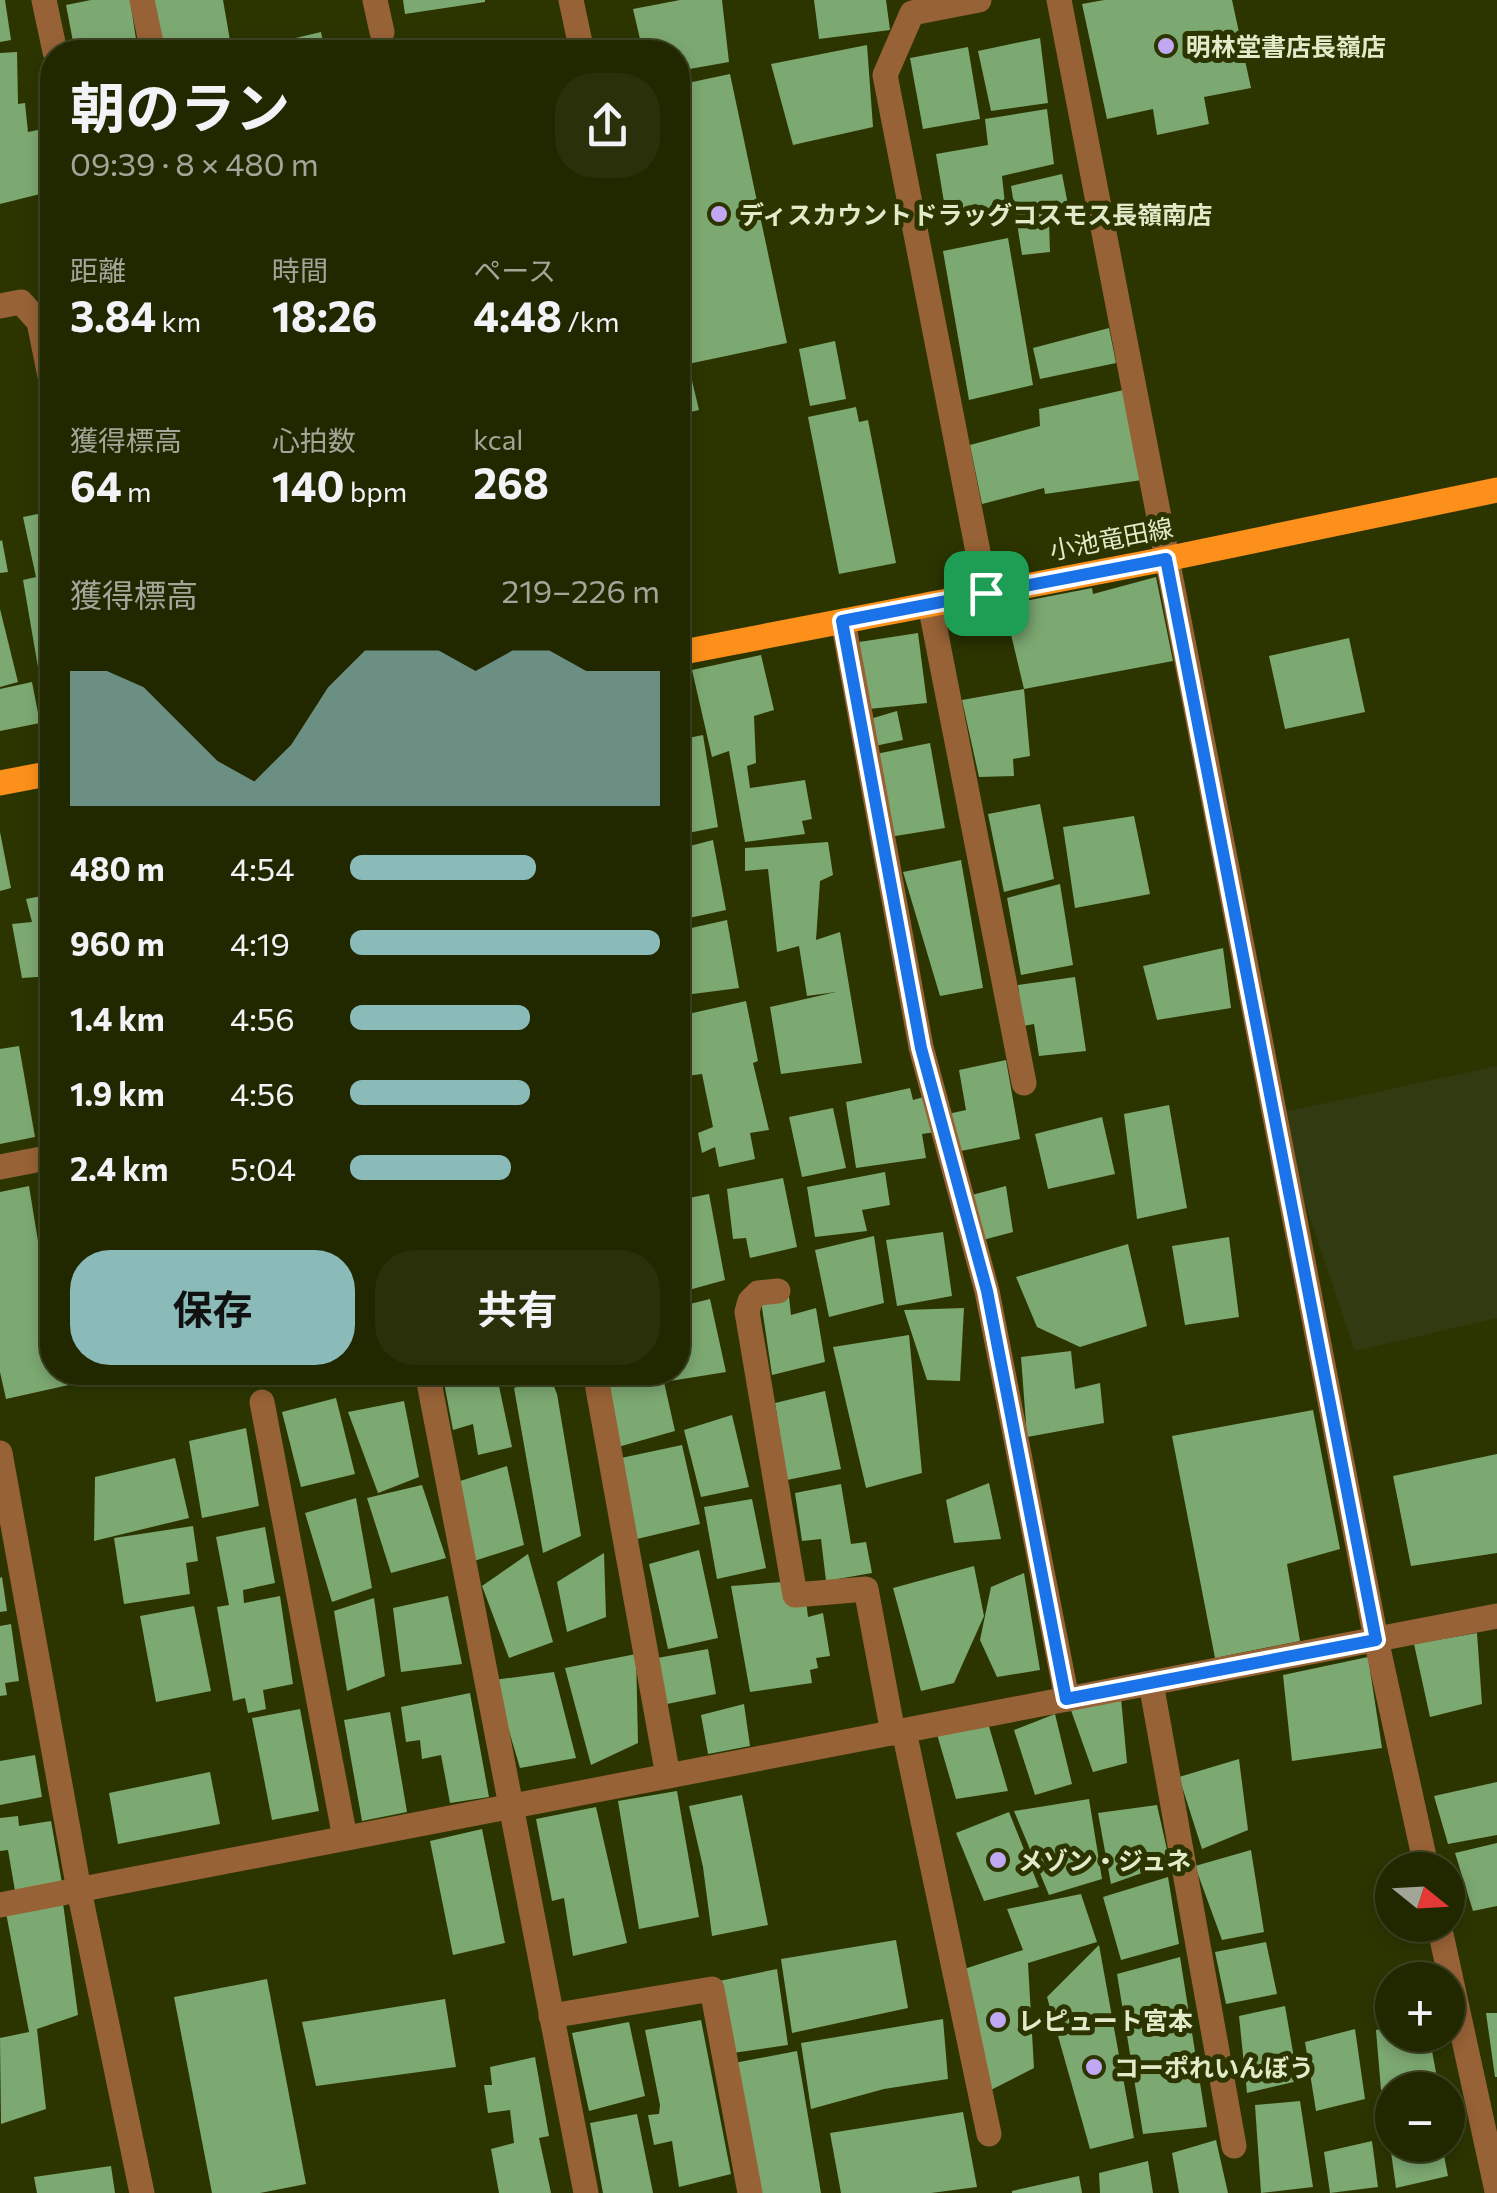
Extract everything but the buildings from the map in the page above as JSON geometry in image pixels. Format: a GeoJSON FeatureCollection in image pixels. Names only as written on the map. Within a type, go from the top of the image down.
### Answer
{"type":"FeatureCollection","features":[{"type":"Feature","properties":{"kind":"main road","name":"小池竜田線"},"geometry":{"type":"LineString","coordinates":[[690,651],[1166,559],[1497,490]]}},
{"type":"Feature","properties":{"kind":"main road"},"geometry":{"type":"LineString","coordinates":[[0,783],[40,775]]}},
{"type":"Feature","properties":{"kind":"street"},"geometry":{"type":"LineString","coordinates":[[44,0],[52,40]]}},
{"type":"Feature","properties":{"kind":"street"},"geometry":{"type":"LineString","coordinates":[[142,0],[150,40]]}},
{"type":"Feature","properties":{"kind":"street"},"geometry":{"type":"LineString","coordinates":[[375,0],[382,32]]}},
{"type":"Feature","properties":{"kind":"street"},"geometry":{"type":"LineString","coordinates":[[570,0],[579,40]]}},
{"type":"Feature","properties":{"kind":"street"},"geometry":{"type":"LineString","coordinates":[[979,0],[912,14],[884,75],[986,593]]}},
{"type":"Feature","properties":{"kind":"street"},"geometry":{"type":"LineString","coordinates":[[1060,0],[1376,1640],[1423,1852]]}},
{"type":"Feature","properties":{"kind":"street"},"geometry":{"type":"LineString","coordinates":[[0,306],[21,302],[38,322],[40,331]]}},
{"type":"Feature","properties":{"kind":"street"},"geometry":{"type":"LineString","coordinates":[[930,604],[1024,1083]]}},
{"type":"Feature","properties":{"kind":"street"},"geometry":{"type":"LineString","coordinates":[[842,621],[921,1048],[987,1291],[1066,1699]]}},
{"type":"Feature","properties":{"kind":"street"},"geometry":{"type":"LineString","coordinates":[[0,1167],[40,1159]]}},
{"type":"Feature","properties":{"kind":"street"},"geometry":{"type":"LineString","coordinates":[[778,1291],[758,1293],[747,1312],[795,1595],[866,1589],[989,2134]]}},
{"type":"Feature","properties":{"kind":"street"},"geometry":{"type":"LineString","coordinates":[[429,1385],[586,2193]]}},
{"type":"Feature","properties":{"kind":"street"},"geometry":{"type":"LineString","coordinates":[[597,1385],[668,1776]]}},
{"type":"Feature","properties":{"kind":"street"},"geometry":{"type":"LineString","coordinates":[[262,1402],[345,1838]]}},
{"type":"Feature","properties":{"kind":"street"},"geometry":{"type":"LineString","coordinates":[[0,1454],[79,1890],[142,2193]]}},
{"type":"Feature","properties":{"kind":"street"},"geometry":{"type":"LineString","coordinates":[[0,1905],[1497,1616]]}},
{"type":"Feature","properties":{"kind":"street"},"geometry":{"type":"LineString","coordinates":[[1151,1683],[1234,2146]]}},
{"type":"Feature","properties":{"kind":"street"},"geometry":{"type":"LineString","coordinates":[[1443,1942],[1497,2191]]}},
{"type":"Feature","properties":{"kind":"street"},"geometry":{"type":"LineString","coordinates":[[551,2016],[712,1988],[750,2193]]}},
{"type":"Feature","properties":{"kind":"shaded area"},"geometry":{"type":"Polygon","coordinates":[[[1497,1066],[1497,1318],[1355,1351],[1275,1114],[1497,1066]]]}},
{"type":"Feature","properties":{"kind":"place","name":"明林堂書店長嶺店"},"geometry":{"type":"Point","coordinates":[1166,46]}},
{"type":"Feature","properties":{"kind":"place","name":"ディスカウントドラッグコスモス長嶺南店"},"geometry":{"type":"Point","coordinates":[719,214]}},
{"type":"Feature","properties":{"kind":"place","name":"メゾン・ジュネ"},"geometry":{"type":"Point","coordinates":[998,1860]}},
{"type":"Feature","properties":{"kind":"place","name":"レピュート宮本"},"geometry":{"type":"Point","coordinates":[998,2020]}},
{"type":"Feature","properties":{"kind":"place","name":"コーポれいんぼう"},"geometry":{"type":"Point","coordinates":[1094,2067]}},
{"type":"Feature","properties":{"kind":"route"},"geometry":{"type":"LineString","coordinates":[[1166,559],[1376,1640],[1066,1699],[987,1291],[921,1048],[842,621],[986,593],[1166,559]]}}]}
